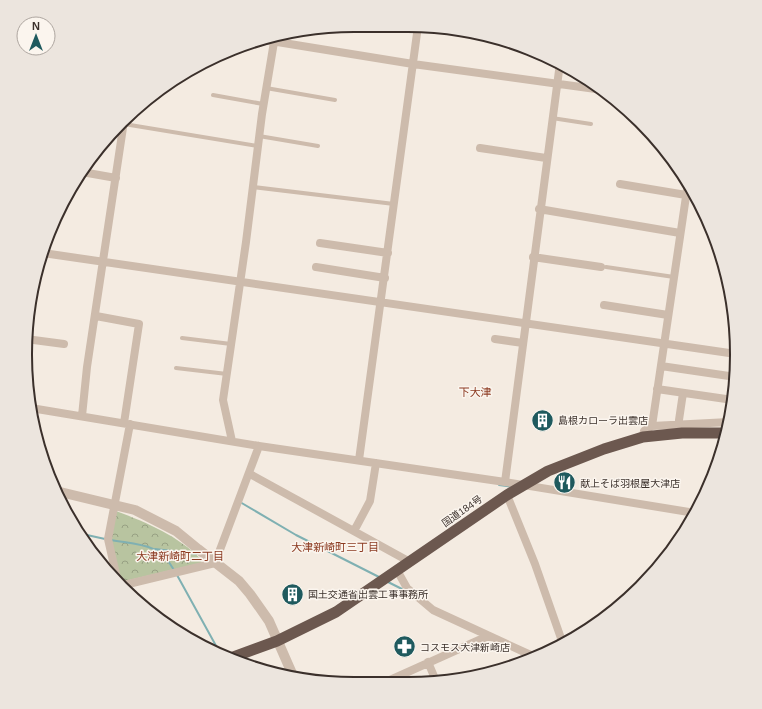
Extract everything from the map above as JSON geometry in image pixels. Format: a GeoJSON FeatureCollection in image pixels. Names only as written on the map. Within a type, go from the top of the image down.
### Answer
{"type":"FeatureCollection","features":[{"type":"Feature","properties":{"kind":"highway","name":"国道184号"},"geometry":{"type":"LineString","coordinates":[[239,655],[277,641],[336,612],[398,572],[410,562],[507,496],[548,470],[604,449],[643,437],[682,433],[720,433]]}},
{"type":"Feature","properties":{"kind":"street"},"geometry":{"type":"LineString","coordinates":[[359,460],[385,278],[417,32]]}},
{"type":"Feature","properties":{"kind":"street"},"geometry":{"type":"LineString","coordinates":[[282,40],[413,64],[590,88]]}},
{"type":"Feature","properties":{"kind":"street"},"geometry":{"type":"LineString","coordinates":[[232,441],[223,400],[263,104],[274,42]]}},
{"type":"Feature","properties":{"kind":"street"},"geometry":{"type":"LineString","coordinates":[[505,482],[539,209],[559,70]]}},
{"type":"Feature","properties":{"kind":"street"},"geometry":{"type":"LineString","coordinates":[[82,416],[123,129]]}},
{"type":"Feature","properties":{"kind":"street"},"geometry":{"type":"LineString","coordinates":[[480,148],[546,158]]}},
{"type":"Feature","properties":{"kind":"street"},"geometry":{"type":"LineString","coordinates":[[88,173],[116,178]]}},
{"type":"Feature","properties":{"kind":"street"},"geometry":{"type":"LineString","coordinates":[[620,184],[686,194],[652,426]]}},
{"type":"Feature","properties":{"kind":"street"},"geometry":{"type":"LineString","coordinates":[[539,209],[680,233]]}},
{"type":"Feature","properties":{"kind":"street"},"geometry":{"type":"LineString","coordinates":[[320,243],[388,253]]}},
{"type":"Feature","properties":{"kind":"street"},"geometry":{"type":"LineString","coordinates":[[48,254],[730,353]]}},
{"type":"Feature","properties":{"kind":"street"},"geometry":{"type":"LineString","coordinates":[[533,257],[603,267]]}},
{"type":"Feature","properties":{"kind":"street"},"geometry":{"type":"LineString","coordinates":[[316,267],[385,278]]}},
{"type":"Feature","properties":{"kind":"street"},"geometry":{"type":"LineString","coordinates":[[604,305],[668,315]]}},
{"type":"Feature","properties":{"kind":"street"},"geometry":{"type":"LineString","coordinates":[[96,316],[139,324],[127,423],[108,539],[115,571]]}},
{"type":"Feature","properties":{"kind":"street"},"geometry":{"type":"LineString","coordinates":[[495,339],[523,343]]}},
{"type":"Feature","properties":{"kind":"street"},"geometry":{"type":"LineString","coordinates":[[33,340],[64,344]]}},
{"type":"Feature","properties":{"kind":"street"},"geometry":{"type":"LineString","coordinates":[[661,366],[729,376]]}},
{"type":"Feature","properties":{"kind":"street"},"geometry":{"type":"LineString","coordinates":[[657,389],[726,399]]}},
{"type":"Feature","properties":{"kind":"street"},"geometry":{"type":"LineString","coordinates":[[679,420],[683,393]]}},
{"type":"Feature","properties":{"kind":"street"},"geometry":{"type":"LineString","coordinates":[[37,409],[259,446],[505,482],[559,492],[690,511]]}},
{"type":"Feature","properties":{"kind":"street"},"geometry":{"type":"LineString","coordinates":[[643,437],[644,431],[652,426],[723,422]]}},
{"type":"Feature","properties":{"kind":"street"},"geometry":{"type":"LineString","coordinates":[[216,563],[250,474],[259,446]]}},
{"type":"Feature","properties":{"kind":"street"},"geometry":{"type":"LineString","coordinates":[[354,531],[370,501],[376,463]]}},
{"type":"Feature","properties":{"kind":"street"},"geometry":{"type":"LineString","coordinates":[[250,474],[410,562]]}},
{"type":"Feature","properties":{"kind":"street"},"geometry":{"type":"LineString","coordinates":[[63,493],[135,510],[176,532],[216,563],[239,581],[269,621],[291,671]]}},
{"type":"Feature","properties":{"kind":"street"},"geometry":{"type":"LineString","coordinates":[[507,496],[535,564],[561,638]]}},
{"type":"Feature","properties":{"kind":"street"},"geometry":{"type":"LineString","coordinates":[[127,584],[216,563]]}},
{"type":"Feature","properties":{"kind":"street"},"geometry":{"type":"LineString","coordinates":[[398,572],[407,588],[433,610],[527,654]]}},
{"type":"Feature","properties":{"kind":"street"},"geometry":{"type":"LineString","coordinates":[[396,677],[488,636]]}},
{"type":"Feature","properties":{"kind":"street"},"geometry":{"type":"LineString","coordinates":[[428,662],[434,676]]}},
{"type":"Feature","properties":{"kind":"lane"},"geometry":{"type":"LineString","coordinates":[[266,88],[335,100]]}},
{"type":"Feature","properties":{"kind":"lane"},"geometry":{"type":"LineString","coordinates":[[213,95],[263,104]]}},
{"type":"Feature","properties":{"kind":"lane"},"geometry":{"type":"LineString","coordinates":[[551,118],[591,124]]}},
{"type":"Feature","properties":{"kind":"lane"},"geometry":{"type":"LineString","coordinates":[[129,124],[258,146]]}},
{"type":"Feature","properties":{"kind":"lane"},"geometry":{"type":"LineString","coordinates":[[259,136],[318,146]]}},
{"type":"Feature","properties":{"kind":"lane"},"geometry":{"type":"LineString","coordinates":[[253,186],[394,204]]}},
{"type":"Feature","properties":{"kind":"lane"},"geometry":{"type":"LineString","coordinates":[[603,267],[674,277]]}},
{"type":"Feature","properties":{"kind":"lane"},"geometry":{"type":"LineString","coordinates":[[182,338],[231,344]]}},
{"type":"Feature","properties":{"kind":"lane"},"geometry":{"type":"LineString","coordinates":[[176,368],[227,374]]}},
{"type":"Feature","properties":{"kind":"green space"},"geometry":{"type":"Polygon","coordinates":[[[116,511],[151,525],[173,537],[193,551],[202,560],[201,563],[124,581],[119,575],[110,540],[116,511]]]}},
{"type":"Feature","properties":{"kind":"waterway"},"geometry":{"type":"LineString","coordinates":[[499,485],[513,487]]}},
{"type":"Feature","properties":{"kind":"waterway"},"geometry":{"type":"LineString","coordinates":[[240,502],[296,535],[379,577]]}},
{"type":"Feature","properties":{"kind":"waterway"},"geometry":{"type":"LineString","coordinates":[[87,535],[105,539]]}},
{"type":"Feature","properties":{"kind":"waterway"},"geometry":{"type":"LineString","coordinates":[[111,540],[140,545],[155,550],[168,561],[174,570]]}},
{"type":"Feature","properties":{"kind":"waterway"},"geometry":{"type":"LineString","coordinates":[[155,549],[197,554]]}},
{"type":"Feature","properties":{"kind":"waterway"},"geometry":{"type":"LineString","coordinates":[[177,575],[216,646]]}},
{"type":"Feature","properties":{"kind":"waterway"},"geometry":{"type":"LineString","coordinates":[[388,582],[406,591]]}},
{"type":"Feature","properties":{"kind":"place","name":"島根カローラ出雲店"},"geometry":{"type":"Point","coordinates":[542,420]}},
{"type":"Feature","properties":{"kind":"place","name":"献上そば羽根屋大津店"},"geometry":{"type":"Point","coordinates":[565,483]}},
{"type":"Feature","properties":{"kind":"place","name":"国土交通省出雲工事事務所"},"geometry":{"type":"Point","coordinates":[293,594]}},
{"type":"Feature","properties":{"kind":"place","name":"コスモス大津新崎店"},"geometry":{"type":"Point","coordinates":[405,647]}},
{"type":"Feature","properties":{"kind":"district","name":"下大津"},"geometry":{"type":"Point","coordinates":[475,392]}},
{"type":"Feature","properties":{"kind":"district","name":"大津新崎町三丁目"},"geometry":{"type":"Point","coordinates":[335,547]}},
{"type":"Feature","properties":{"kind":"district","name":"大津新崎町二丁目"},"geometry":{"type":"Point","coordinates":[180,556]}}]}
